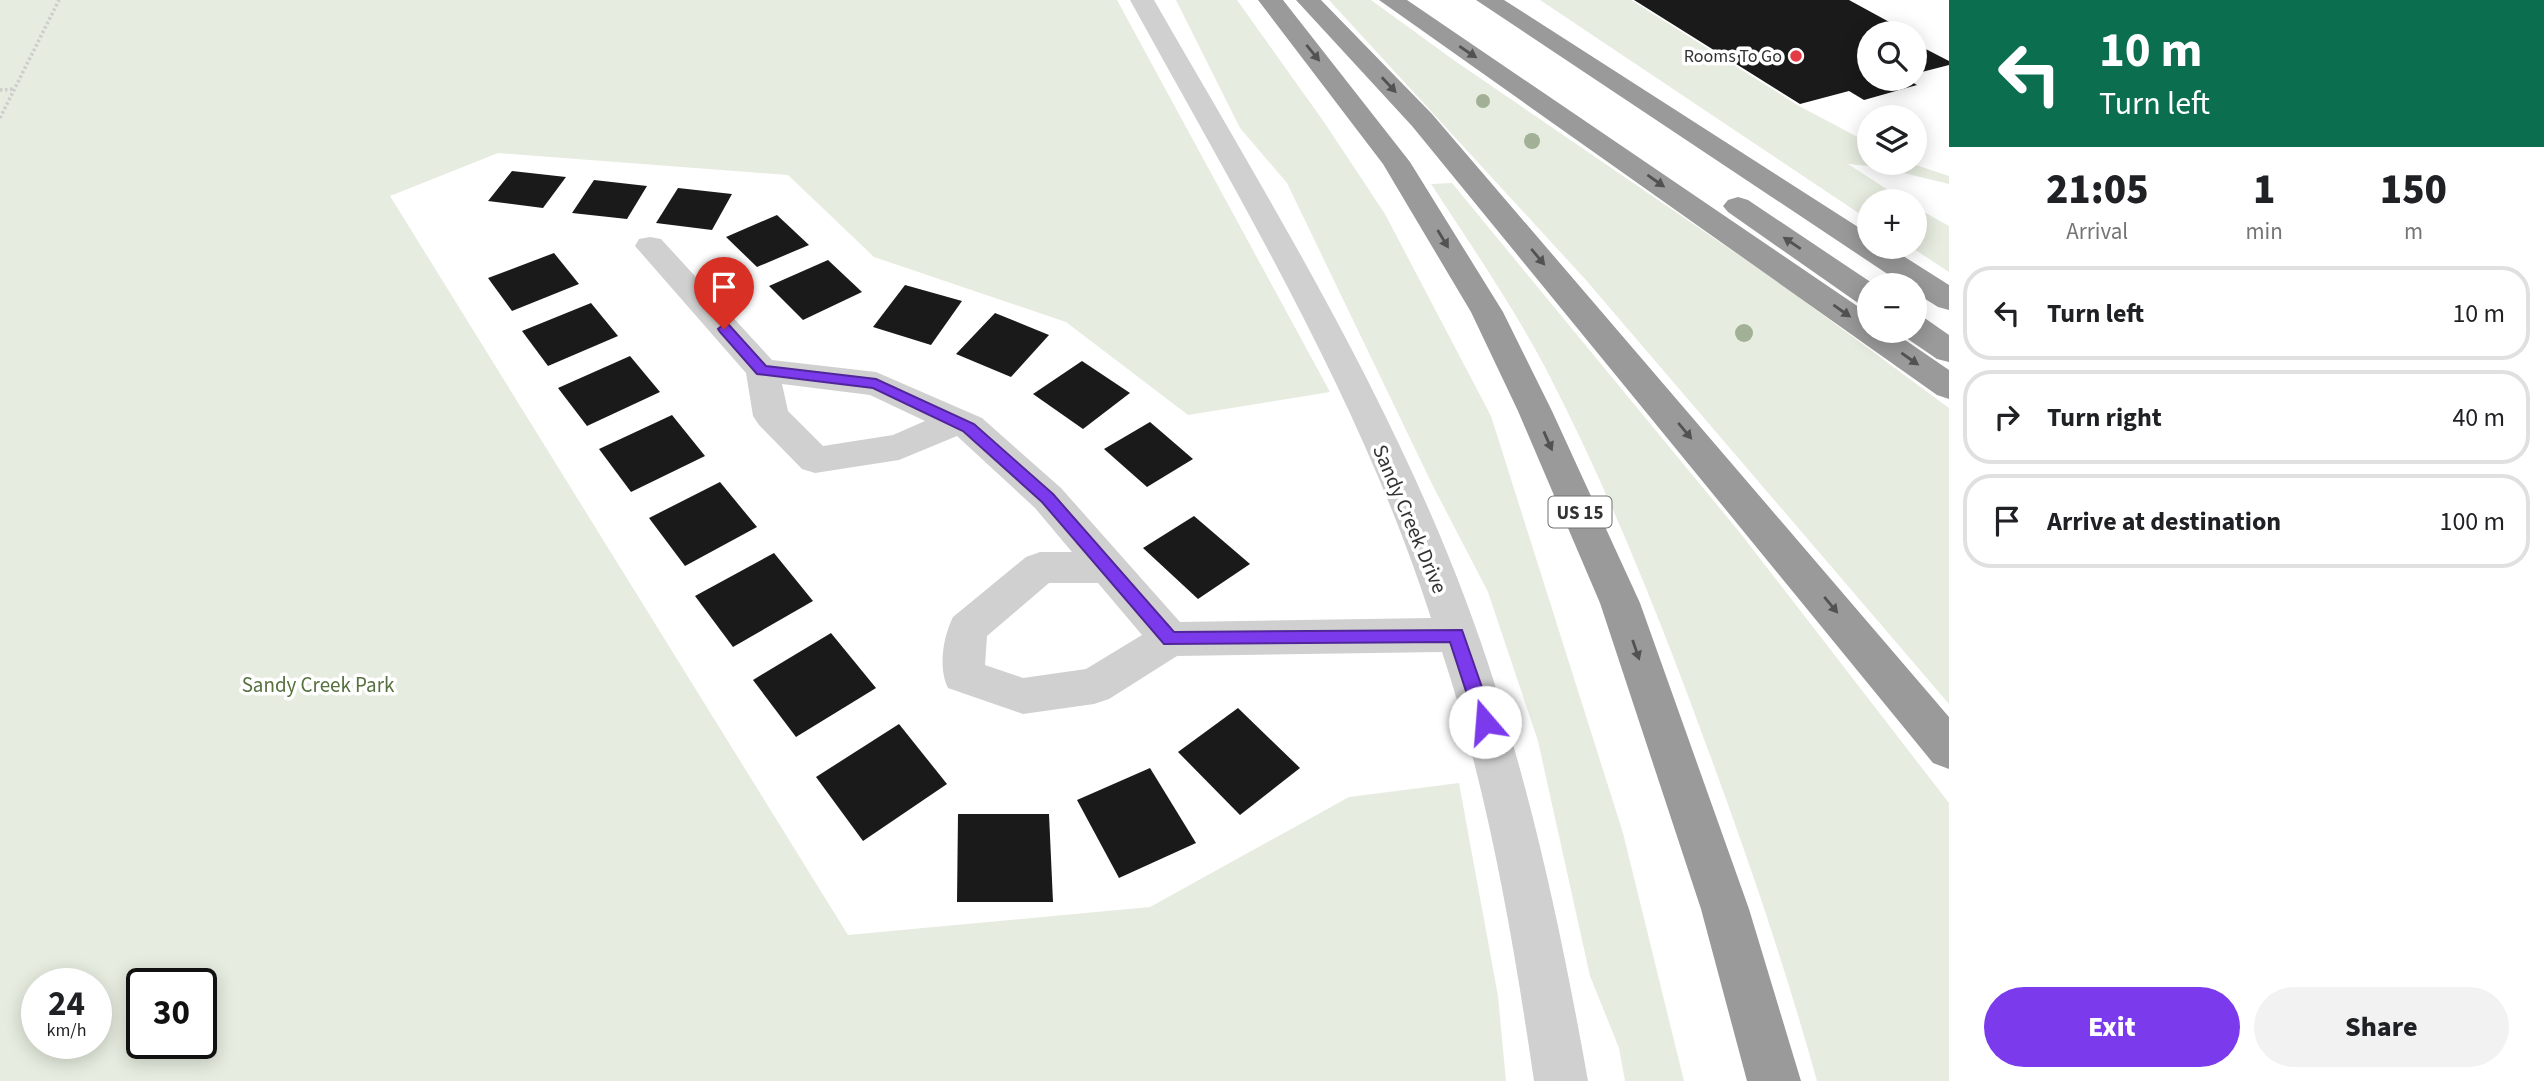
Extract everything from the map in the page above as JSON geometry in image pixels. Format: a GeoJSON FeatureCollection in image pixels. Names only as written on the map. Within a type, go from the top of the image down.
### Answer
{"type":"FeatureCollection","features":[{"type":"Feature","properties":{"kind":"highway","name":"US 15"},"geometry":{"type":"LineString","coordinates":[[1270,0],[1348,97],[1395,162],[1487,312],[1535,411],[1620,603],[1726,909],[1774,1081]]}},
{"type":"Feature","properties":{"kind":"highway"},"geometry":{"type":"LineString","coordinates":[[1308,0],[1422,120],[1949,749]]}},
{"type":"Feature","properties":{"kind":"highway"},"geometry":{"type":"LineString","coordinates":[[1391,0],[1857,322]]}},
{"type":"Feature","properties":{"kind":"highway"},"geometry":{"type":"LineString","coordinates":[[1434,0],[1630,133]]}},
{"type":"Feature","properties":{"kind":"highway"},"geometry":{"type":"LineString","coordinates":[[1488,0],[1949,300]]}},
{"type":"Feature","properties":{"kind":"highway"},"geometry":{"type":"LineString","coordinates":[[1513,0],[1826,219]]}},
{"type":"Feature","properties":{"kind":"highway"},"geometry":{"type":"LineString","coordinates":[[1721,195],[1857,288]]}},
{"type":"Feature","properties":{"kind":"highway"},"geometry":{"type":"LineString","coordinates":[[1927,336],[1949,351]]}},
{"type":"Feature","properties":{"kind":"highway"},"geometry":{"type":"LineString","coordinates":[[1887,343],[1949,387]]}},
{"type":"Feature","properties":{"kind":"street","name":"Sandy Creek Drive"},"geometry":{"type":"LineString","coordinates":[[1142,0],[1357,397],[1422,539],[1492,744],[1540,949],[1561,1081]]}},
{"type":"Feature","properties":{"kind":"street"},"geometry":{"type":"LineString","coordinates":[[649,246],[762,370],[771,416],[815,460],[899,447],[957,422]]}},
{"type":"Feature","properties":{"kind":"street"},"geometry":{"type":"LineString","coordinates":[[762,370],[876,384],[969,427],[1048,498],[1170,639]]}},
{"type":"Feature","properties":{"kind":"street"},"geometry":{"type":"LineString","coordinates":[[1108,567],[1040,568],[967,629],[964,675],[1023,696],[1094,686],[1170,639],[1456,635]]}},
{"type":"Feature","properties":{"kind":"path"},"geometry":{"type":"LineString","coordinates":[[0,118],[59,0]]}},
{"type":"Feature","properties":{"kind":"path"},"geometry":{"type":"LineString","coordinates":[[0,90],[15,89]]}},
{"type":"Feature","properties":{"kind":"green space","name":"Sandy Creek Park"},"geometry":{"type":"Polygon","coordinates":[[[0,0],[1117,0],[1330,392],[1188,415],[1066,322],[874,257],[788,175],[498,153],[390,196],[848,935],[1150,907],[1349,797],[1459,783],[1498,996],[1506,1081],[0,1081],[0,0]]]}},
{"type":"Feature","properties":{"kind":"green space"},"geometry":{"type":"Polygon","coordinates":[[[1176,0],[1237,0],[1324,122],[1385,214],[1491,416],[1623,833],[1684,1081],[1625,1081],[1619,1048],[1590,976],[1538,741],[1488,592],[1432,484],[1287,183],[1240,128],[1176,0]]]}},
{"type":"Feature","properties":{"kind":"green space"},"geometry":{"type":"Polygon","coordinates":[[[1329,0],[1371,0],[1455,61],[1781,284],[1857,340],[1857,343],[1861,343],[1949,408],[1949,704],[1585,279],[1329,0]]]}},
{"type":"Feature","properties":{"kind":"green space"},"geometry":{"type":"Polygon","coordinates":[[[1540,0],[1631,0],[1799,106],[1857,137],[1857,165],[1848,164],[1857,170],[1857,175],[1865,175],[1887,189],[1857,189],[1857,212],[1540,0]]]}},
{"type":"Feature","properties":{"kind":"green space"},"geometry":{"type":"Polygon","coordinates":[[[1927,169],[1949,176],[1949,184],[1912,175],[1927,175],[1927,169]]]}},
{"type":"Feature","properties":{"kind":"green space"},"geometry":{"type":"Polygon","coordinates":[[[1452,183],[1741,534],[1949,803],[1949,1081],[1817,1081],[1750,866],[1650,598],[1611,506],[1546,369],[1505,298],[1431,184],[1452,183]]]}},
{"type":"Feature","properties":{"kind":"green space"},"geometry":{"type":"Polygon","coordinates":[[[1927,214],[1949,226],[1949,272],[1927,258],[1927,214]]]}},
{"type":"Feature","properties":{"kind":"building","name":"Rooms To Go"},"geometry":{"type":"Polygon","coordinates":[[[1634,0],[1849,0],[1888,21],[1857,21],[1857,91],[1896,91],[1864,100],[1849,91],[1800,104],[1634,0]]]}},
{"type":"Feature","properties":{"kind":"building"},"geometry":{"type":"Polygon","coordinates":[[[1927,50],[1949,61],[1949,65],[1927,71],[1927,50]]]}},
{"type":"Feature","properties":{"kind":"building"},"geometry":{"type":"Polygon","coordinates":[[[512,171],[566,177],[543,208],[488,201],[512,171]]]}},
{"type":"Feature","properties":{"kind":"building"},"geometry":{"type":"Polygon","coordinates":[[[594,180],[647,186],[627,219],[572,213],[594,180]]]}},
{"type":"Feature","properties":{"kind":"building"},"geometry":{"type":"Polygon","coordinates":[[[678,188],[732,194],[712,230],[656,223],[678,188]]]}},
{"type":"Feature","properties":{"kind":"building"},"geometry":{"type":"Polygon","coordinates":[[[777,215],[809,245],[757,267],[726,237],[777,215]]]}},
{"type":"Feature","properties":{"kind":"building"},"geometry":{"type":"Polygon","coordinates":[[[554,253],[579,284],[512,311],[488,278],[554,253]]]}},
{"type":"Feature","properties":{"kind":"building"},"geometry":{"type":"Polygon","coordinates":[[[828,260],[862,292],[803,320],[769,286],[828,260]]]}},
{"type":"Feature","properties":{"kind":"building"},"geometry":{"type":"Polygon","coordinates":[[[905,285],[962,301],[931,345],[873,327],[905,285]]]}},
{"type":"Feature","properties":{"kind":"building"},"geometry":{"type":"Polygon","coordinates":[[[591,303],[618,336],[548,366],[522,331],[591,303]]]}},
{"type":"Feature","properties":{"kind":"building"},"geometry":{"type":"Polygon","coordinates":[[[995,313],[1049,335],[1011,377],[956,354],[995,313]]]}},
{"type":"Feature","properties":{"kind":"building"},"geometry":{"type":"Polygon","coordinates":[[[630,356],[660,392],[587,426],[558,388],[630,356]]]}},
{"type":"Feature","properties":{"kind":"building"},"geometry":{"type":"Polygon","coordinates":[[[1082,361],[1130,393],[1083,429],[1033,394],[1082,361]]]}},
{"type":"Feature","properties":{"kind":"building"},"geometry":{"type":"Polygon","coordinates":[[[672,415],[705,456],[631,492],[599,449],[672,415]]]}},
{"type":"Feature","properties":{"kind":"building"},"geometry":{"type":"Polygon","coordinates":[[[1150,422],[1193,459],[1147,487],[1104,449],[1150,422]]]}},
{"type":"Feature","properties":{"kind":"building"},"geometry":{"type":"Polygon","coordinates":[[[720,482],[757,527],[685,566],[649,518],[720,482]]]}},
{"type":"Feature","properties":{"kind":"building"},"geometry":{"type":"Polygon","coordinates":[[[1194,516],[1250,564],[1198,599],[1143,548],[1194,516]]]}},
{"type":"Feature","properties":{"kind":"building"},"geometry":{"type":"Polygon","coordinates":[[[774,553],[813,601],[733,647],[695,596],[774,553]]]}},
{"type":"Feature","properties":{"kind":"building"},"geometry":{"type":"Polygon","coordinates":[[[831,633],[876,688],[796,737],[753,680],[831,633]]]}},
{"type":"Feature","properties":{"kind":"building"},"geometry":{"type":"Polygon","coordinates":[[[1238,708],[1300,768],[1240,815],[1178,752],[1238,708]]]}},
{"type":"Feature","properties":{"kind":"building"},"geometry":{"type":"Polygon","coordinates":[[[899,724],[947,784],[863,841],[816,777],[899,724]]]}},
{"type":"Feature","properties":{"kind":"building"},"geometry":{"type":"Polygon","coordinates":[[[1150,768],[1196,843],[1119,878],[1077,800],[1150,768]]]}},
{"type":"Feature","properties":{"kind":"building"},"geometry":{"type":"Polygon","coordinates":[[[958,814],[1049,814],[1053,902],[957,902],[958,814]]]}},
{"type":"Feature","properties":{"kind":"place","name":"Rooms To Go"},"geometry":{"type":"Point","coordinates":[1796,56]}},
{"type":"Feature","properties":{"kind":"route"},"geometry":{"type":"LineString","coordinates":[[724,329],[762,370],[876,384],[969,427],[1048,498],[1170,639],[1456,635],[1485,722]]}}]}
